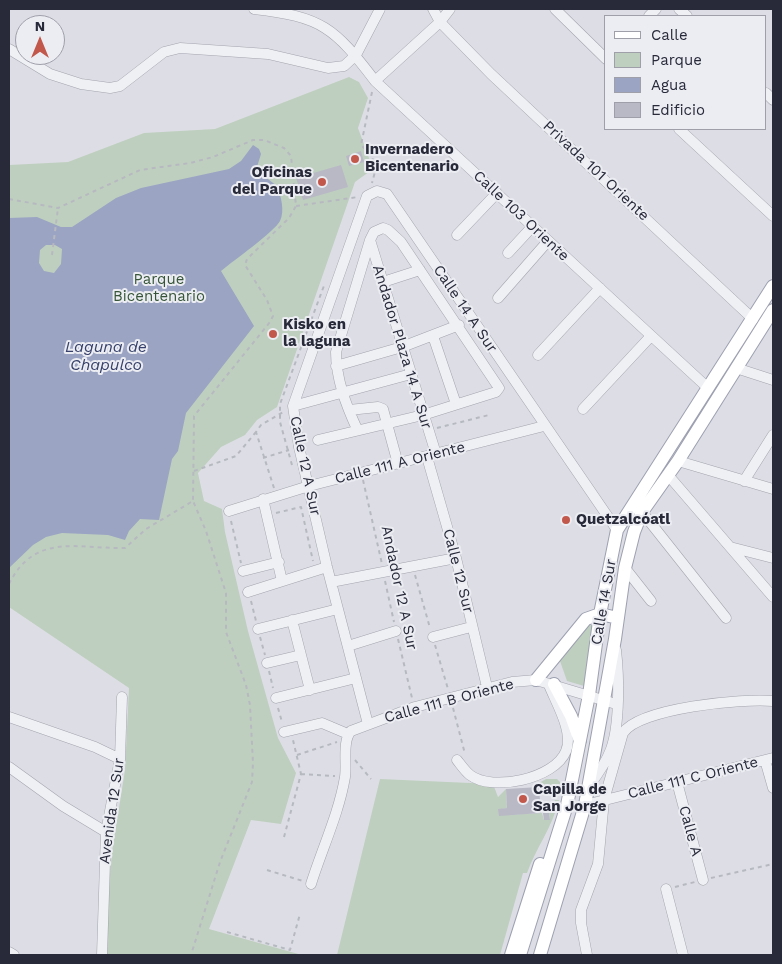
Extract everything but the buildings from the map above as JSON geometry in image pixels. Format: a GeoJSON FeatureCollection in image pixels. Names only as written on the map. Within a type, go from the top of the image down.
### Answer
{"type":"FeatureCollection","features":[{"type":"Feature","properties":{"kind":"main road","name":"Calle 14 Sur"},"geometry":{"type":"LineString","coordinates":[[520,955],[567,805],[581,743],[600,614],[617,530],[773,286]]}},
{"type":"Feature","properties":{"kind":"main road","name":"Calle 14 Sur"},"geometry":{"type":"LineString","coordinates":[[540,955],[585,805],[610,702],[615,639],[625,568],[634,532],[642,512],[678,461],[736,368],[771,317]]}},
{"type":"Feature","properties":{"kind":"main road"},"geometry":{"type":"LineString","coordinates":[[581,743],[571,716],[546,682],[586,618],[600,614],[618,618]]}},
{"type":"Feature","properties":{"kind":"main road"},"geometry":{"type":"LineString","coordinates":[[511,955],[538,869],[545,852],[556,840]]}},
{"type":"Feature","properties":{"kind":"main road"},"geometry":{"type":"LineString","coordinates":[[546,937],[546,955]]}},
{"type":"Feature","properties":{"kind":"street","name":"Calle 103 Oriente"},"geometry":{"type":"LineString","coordinates":[[254,9],[306,18],[323,26],[341,39],[356,55],[375,81],[708,388]]}},
{"type":"Feature","properties":{"kind":"street"},"geometry":{"type":"LineString","coordinates":[[9,49],[50,74],[64,79],[110,88],[120,86],[171,48],[268,54],[308,65],[328,68],[344,66],[356,55],[380,9]]}},
{"type":"Feature","properties":{"kind":"street","name":"Privada 101 Oriente"},"geometry":{"type":"LineString","coordinates":[[432,9],[440,22],[491,74],[753,319]]}},
{"type":"Feature","properties":{"kind":"street"},"geometry":{"type":"LineString","coordinates":[[375,81],[440,22],[450,9]]}},
{"type":"Feature","properties":{"kind":"street"},"geometry":{"type":"LineString","coordinates":[[555,9],[604,57]]}},
{"type":"Feature","properties":{"kind":"street"},"geometry":{"type":"LineString","coordinates":[[680,130],[773,216]]}},
{"type":"Feature","properties":{"kind":"street"},"geometry":{"type":"LineString","coordinates":[[457,236],[497,193]]}},
{"type":"Feature","properties":{"kind":"street","name":"Calle 12 A Sur"},"geometry":{"type":"LineString","coordinates":[[368,724],[327,567],[299,447],[293,406],[372,194]]}},
{"type":"Feature","properties":{"kind":"street","name":"Calle 14 A Sur"},"geometry":{"type":"LineString","coordinates":[[372,194],[387,194],[617,530]]}},
{"type":"Feature","properties":{"kind":"street"},"geometry":{"type":"LineString","coordinates":[[508,252],[532,227]]}},
{"type":"Feature","properties":{"kind":"street"},"geometry":{"type":"LineString","coordinates":[[318,440],[357,429],[388,424],[423,415],[496,392],[499,388],[459,325],[401,242],[388,230],[378,229],[370,240],[336,348],[336,366],[349,410],[357,429]]}},
{"type":"Feature","properties":{"kind":"street","name":"Andador Plaza 14 A Sur"},"geometry":{"type":"LineString","coordinates":[[370,240],[423,415],[431,455]]}},
{"type":"Feature","properties":{"kind":"street"},"geometry":{"type":"LineString","coordinates":[[498,298],[548,241]]}},
{"type":"Feature","properties":{"kind":"street"},"geometry":{"type":"LineString","coordinates":[[383,282],[420,270]]}},
{"type":"Feature","properties":{"kind":"street"},"geometry":{"type":"LineString","coordinates":[[538,354],[600,288]]}},
{"type":"Feature","properties":{"kind":"street"},"geometry":{"type":"LineString","coordinates":[[336,366],[433,336],[459,325]]}},
{"type":"Feature","properties":{"kind":"street"},"geometry":{"type":"LineString","coordinates":[[433,336],[456,404]]}},
{"type":"Feature","properties":{"kind":"street"},"geometry":{"type":"LineString","coordinates":[[583,409],[651,336]]}},
{"type":"Feature","properties":{"kind":"street"},"geometry":{"type":"LineString","coordinates":[[736,368],[773,380]]}},
{"type":"Feature","properties":{"kind":"street"},"geometry":{"type":"LineString","coordinates":[[293,406],[411,374]]}},
{"type":"Feature","properties":{"kind":"street"},"geometry":{"type":"LineString","coordinates":[[349,410],[382,408],[398,464]]}},
{"type":"Feature","properties":{"kind":"street","name":"Calle 111 A Oriente"},"geometry":{"type":"LineString","coordinates":[[229,512],[276,495],[544,426]]}},
{"type":"Feature","properties":{"kind":"street"},"geometry":{"type":"LineString","coordinates":[[744,481],[773,435]]}},
{"type":"Feature","properties":{"kind":"street","name":"Calle 12 Sur"},"geometry":{"type":"LineString","coordinates":[[431,455],[487,687]]}},
{"type":"Feature","properties":{"kind":"street"},"geometry":{"type":"LineString","coordinates":[[678,461],[773,489]]}},
{"type":"Feature","properties":{"kind":"street"},"geometry":{"type":"LineString","coordinates":[[668,475],[773,597]]}},
{"type":"Feature","properties":{"kind":"street"},"geometry":{"type":"LineString","coordinates":[[263,499],[282,580]]}},
{"type":"Feature","properties":{"kind":"street"},"geometry":{"type":"LineString","coordinates":[[642,512],[726,618]]}},
{"type":"Feature","properties":{"kind":"street"},"geometry":{"type":"LineString","coordinates":[[730,547],[773,558]]}},
{"type":"Feature","properties":{"kind":"street"},"geometry":{"type":"LineString","coordinates":[[331,582],[456,558]]}},
{"type":"Feature","properties":{"kind":"street"},"geometry":{"type":"LineString","coordinates":[[243,571],[279,562]]}},
{"type":"Feature","properties":{"kind":"street"},"geometry":{"type":"LineString","coordinates":[[248,592],[327,567]]}},
{"type":"Feature","properties":{"kind":"street"},"geometry":{"type":"LineString","coordinates":[[625,568],[651,601]]}},
{"type":"Feature","properties":{"kind":"street"},"geometry":{"type":"LineString","coordinates":[[258,629],[338,609]]}},
{"type":"Feature","properties":{"kind":"street"},"geometry":{"type":"LineString","coordinates":[[292,620],[310,690]]}},
{"type":"Feature","properties":{"kind":"street"},"geometry":{"type":"LineString","coordinates":[[433,637],[471,626]]}},
{"type":"Feature","properties":{"kind":"street"},"geometry":{"type":"LineString","coordinates":[[348,646],[396,631]]}},
{"type":"Feature","properties":{"kind":"street"},"geometry":{"type":"LineString","coordinates":[[267,663],[301,655]]}},
{"type":"Feature","properties":{"kind":"street"},"geometry":{"type":"LineString","coordinates":[[276,698],[356,678]]}},
{"type":"Feature","properties":{"kind":"street","name":"Calle 111 B Oriente"},"geometry":{"type":"LineString","coordinates":[[347,736],[368,724],[415,707],[512,682],[546,682],[610,702]]}},
{"type":"Feature","properties":{"kind":"street"},"geometry":{"type":"LineString","coordinates":[[462,759],[470,776],[498,782],[531,778],[542,774],[558,763],[566,751],[566,734],[546,682]]}},
{"type":"Feature","properties":{"kind":"street","name":"Avenida 12 Sur"},"geometry":{"type":"LineString","coordinates":[[102,955],[106,832],[120,759],[122,697]]}},
{"type":"Feature","properties":{"kind":"street"},"geometry":{"type":"LineString","coordinates":[[587,955],[580,923],[581,910],[598,864],[604,800],[623,733],[628,726],[649,717],[712,704],[773,700]]}},
{"type":"Feature","properties":{"kind":"street"},"geometry":{"type":"LineString","coordinates":[[9,717],[95,747],[120,759]]}},
{"type":"Feature","properties":{"kind":"street"},"geometry":{"type":"LineString","coordinates":[[288,731],[322,723],[347,736],[345,777],[311,884]]}},
{"type":"Feature","properties":{"kind":"street"},"geometry":{"type":"LineString","coordinates":[[769,759],[773,788]]}},
{"type":"Feature","properties":{"kind":"street","name":"Calle 111 C Oriente"},"geometry":{"type":"LineString","coordinates":[[585,805],[769,759]]}},
{"type":"Feature","properties":{"kind":"street"},"geometry":{"type":"LineString","coordinates":[[9,767],[63,806],[106,832]]}},
{"type":"Feature","properties":{"kind":"street","name":"Calle A"},"geometry":{"type":"LineString","coordinates":[[677,782],[703,880]]}},
{"type":"Feature","properties":{"kind":"street"},"geometry":{"type":"LineString","coordinates":[[666,889],[682,955]]}},
{"type":"Feature","properties":{"kind":"street"},"geometry":{"type":"LineString","coordinates":[[9,952],[14,955]]}},
{"type":"Feature","properties":{"kind":"path"},"geometry":{"type":"LineString","coordinates":[[296,206],[372,194],[371,181],[376,168],[370,155],[361,145],[375,81]]}},
{"type":"Feature","properties":{"kind":"path"},"geometry":{"type":"LineString","coordinates":[[9,199],[58,208],[140,170],[190,163],[213,157],[253,140],[271,143],[284,148],[291,156],[296,206],[289,218],[247,259],[245,265],[267,300],[273,316],[194,416],[193,501],[206,531],[226,593],[226,632],[246,685],[250,705],[254,763],[252,782],[220,862],[191,955]]}},
{"type":"Feature","properties":{"kind":"path"},"geometry":{"type":"LineString","coordinates":[[52,256],[58,208]]}},
{"type":"Feature","properties":{"kind":"path"},"geometry":{"type":"LineString","coordinates":[[194,472],[236,456],[261,425],[293,406]]}},
{"type":"Feature","properties":{"kind":"path"},"geometry":{"type":"LineString","coordinates":[[440,428],[489,415]]}},
{"type":"Feature","properties":{"kind":"path"},"geometry":{"type":"LineString","coordinates":[[256,432],[276,495]]}},
{"type":"Feature","properties":{"kind":"path"},"geometry":{"type":"LineString","coordinates":[[263,458],[299,447]]}},
{"type":"Feature","properties":{"kind":"path","name":"Andador 12 A Sur"},"geometry":{"type":"LineString","coordinates":[[362,473],[396,631],[415,707]]}},
{"type":"Feature","properties":{"kind":"path"},"geometry":{"type":"LineString","coordinates":[[9,584],[31,555],[52,548],[77,545],[125,548],[146,529],[193,501]]}},
{"type":"Feature","properties":{"kind":"path"},"geometry":{"type":"LineString","coordinates":[[267,516],[301,507],[315,571]]}},
{"type":"Feature","properties":{"kind":"path"},"geometry":{"type":"LineString","coordinates":[[450,697],[462,759]]}},
{"type":"Feature","properties":{"kind":"path"},"geometry":{"type":"LineString","coordinates":[[284,837],[301,774],[288,731]]}},
{"type":"Feature","properties":{"kind":"path"},"geometry":{"type":"LineString","coordinates":[[297,756],[347,736]]}},
{"type":"Feature","properties":{"kind":"path"},"geometry":{"type":"LineString","coordinates":[[347,760],[356,760],[371,779]]}},
{"type":"Feature","properties":{"kind":"path"},"geometry":{"type":"LineString","coordinates":[[301,774],[345,777]]}},
{"type":"Feature","properties":{"kind":"path"},"geometry":{"type":"LineString","coordinates":[[267,870],[311,884]]}},
{"type":"Feature","properties":{"kind":"path"},"geometry":{"type":"LineString","coordinates":[[227,932],[290,950],[300,914]]}},
{"type":"Feature","properties":{"kind":"green space","name":"Parque Bicentenario"},"geometry":{"type":"Polygon","coordinates":[[[349,77],[359,82],[368,98],[358,128],[373,169],[355,182],[277,407],[257,420],[245,435],[221,447],[198,473],[204,501],[222,509],[225,532],[248,631],[278,738],[296,773],[281,824],[251,820],[209,929],[302,955],[103,955],[112,852],[125,770],[129,688],[9,607],[9,165],[68,162],[144,133],[215,129],[349,77]]]}},
{"type":"Feature","properties":{"kind":"green space"},"geometry":{"type":"Polygon","coordinates":[[[594,618],[584,686],[567,681],[560,661],[594,618]]]}},
{"type":"Feature","properties":{"kind":"green space"},"geometry":{"type":"Polygon","coordinates":[[[380,779],[493,784],[498,797],[506,789],[507,808],[502,809],[504,815],[542,813],[544,820],[550,820],[549,813],[546,811],[551,808],[555,800],[559,800],[553,819],[527,873],[523,873],[500,955],[337,955],[380,779]]]}},
{"type":"Feature","properties":{"kind":"green space"},"geometry":{"type":"Polygon","coordinates":[[[546,779],[557,779],[563,785],[560,794],[556,797],[551,793],[543,793],[537,787],[539,783],[546,779]]]}},
{"type":"Feature","properties":{"kind":"water","name":"Laguna de Chapulco"},"geometry":{"type":"Polygon","coordinates":[[[253,145],[259,149],[261,154],[256,170],[277,186],[282,204],[282,213],[280,221],[270,232],[221,271],[254,326],[186,413],[178,451],[172,459],[159,520],[140,519],[129,531],[125,540],[108,535],[62,533],[46,537],[33,545],[9,568],[9,218],[37,217],[61,227],[72,227],[116,198],[141,188],[229,169],[241,161],[253,145]],[[46,245],[40,250],[39,263],[44,271],[54,273],[61,264],[62,249],[55,245],[46,245]]]}},
{"type":"Feature","properties":{"kind":"place","name":"Invernadero Bicentenario"},"geometry":{"type":"Point","coordinates":[355,159]}},
{"type":"Feature","properties":{"kind":"place","name":"Oficinas del Parque"},"geometry":{"type":"Point","coordinates":[322,182]}},
{"type":"Feature","properties":{"kind":"place","name":"Kisko en la laguna"},"geometry":{"type":"Point","coordinates":[273,334]}},
{"type":"Feature","properties":{"kind":"place","name":"Quetzalcóatl"},"geometry":{"type":"Point","coordinates":[566,520]}},
{"type":"Feature","properties":{"kind":"place","name":"Capilla de San Jorge"},"geometry":{"type":"Point","coordinates":[523,799]}}]}
